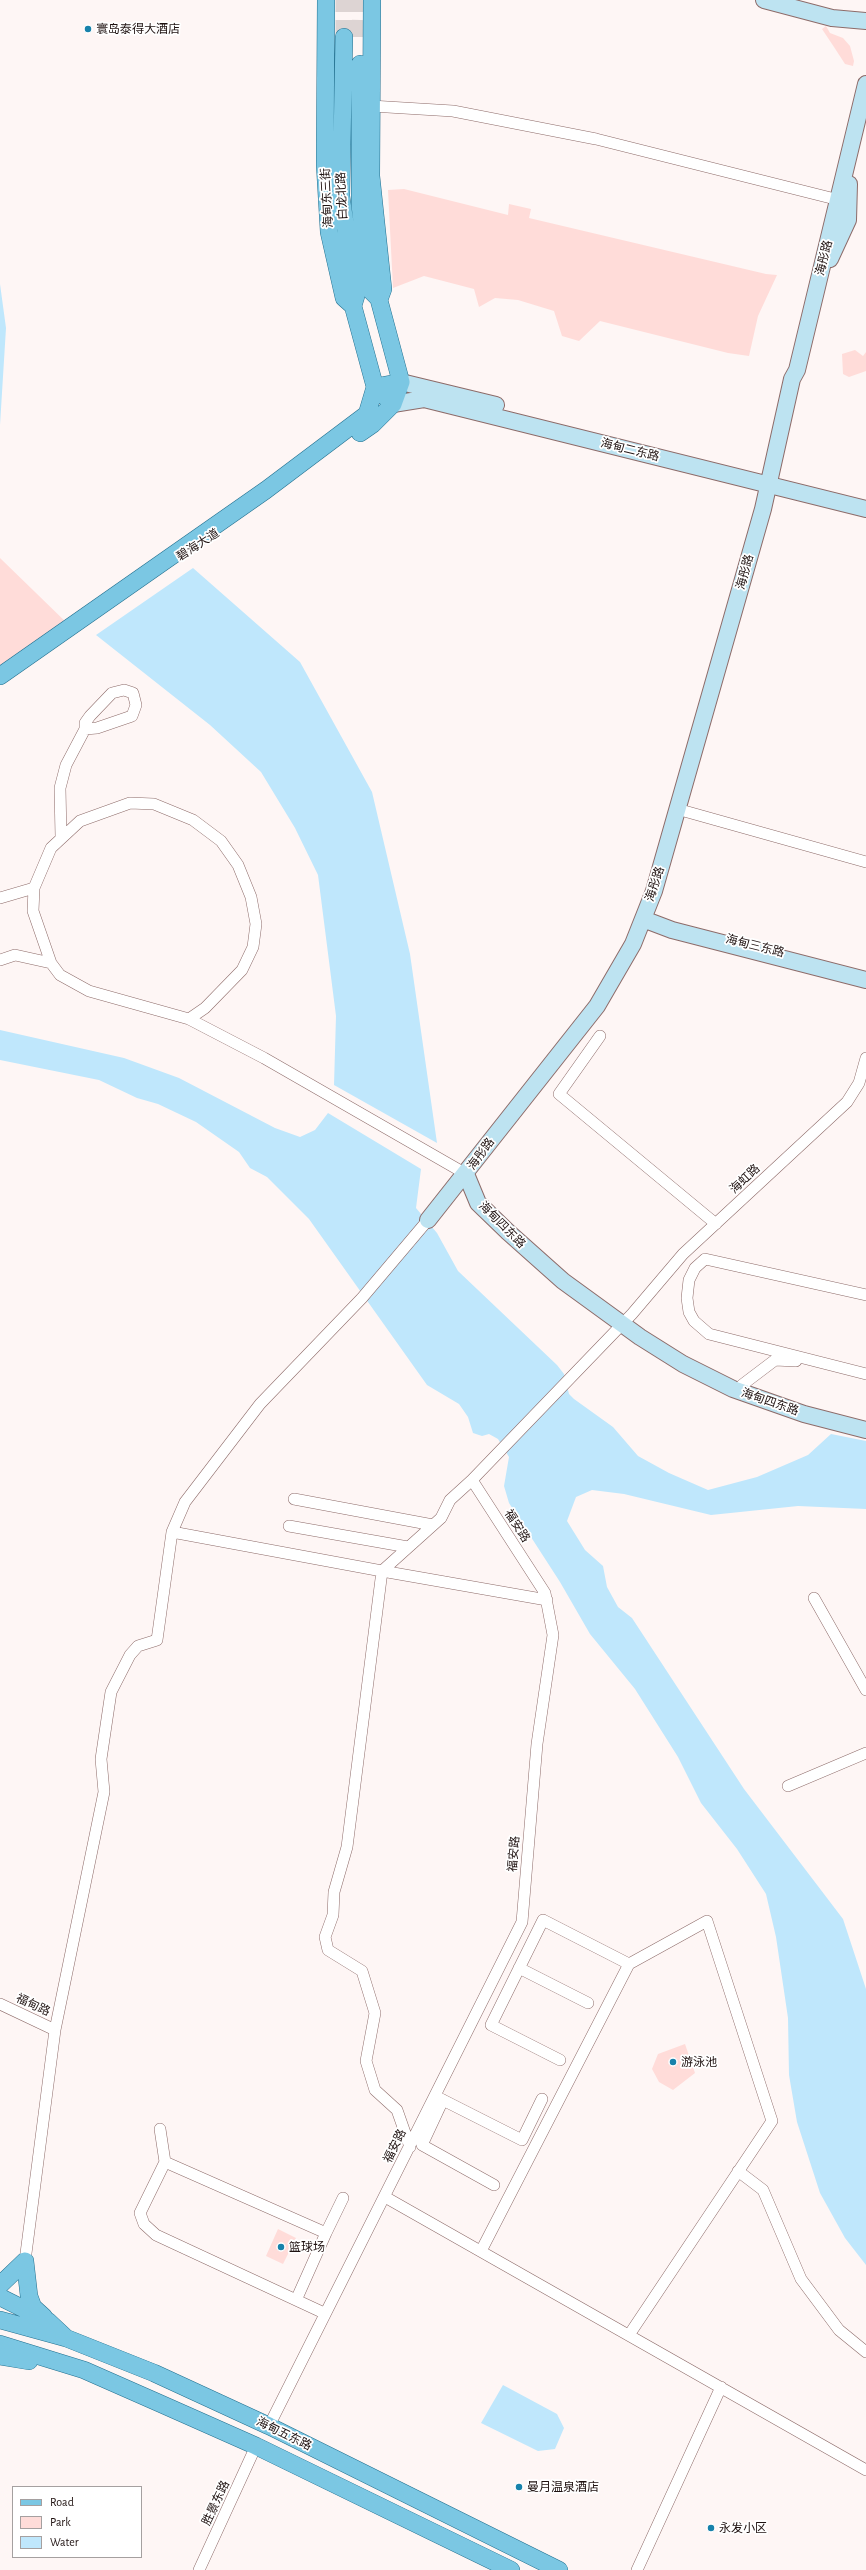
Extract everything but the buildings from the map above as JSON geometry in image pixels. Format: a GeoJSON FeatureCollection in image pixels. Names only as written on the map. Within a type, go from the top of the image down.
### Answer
{"type":"FeatureCollection","features":[{"type":"Feature","properties":{"kind":"main road","name":"海甸东三街"},"geometry":{"type":"LineString","coordinates":[[326,0],[324,145],[329,236],[344,298],[354,306],[375,387]]}},
{"type":"Feature","properties":{"kind":"main road"},"geometry":{"type":"LineString","coordinates":[[372,0],[372,188],[382,289],[380,300],[401,382],[393,404],[375,387]]}},
{"type":"Feature","properties":{"kind":"main road"},"geometry":{"type":"LineString","coordinates":[[764,0],[832,18],[866,21]]}},
{"type":"Feature","properties":{"kind":"main road"},"geometry":{"type":"LineString","coordinates":[[786,0],[819,6],[866,10]]}},
{"type":"Feature","properties":{"kind":"main road","name":"白龙北路"},"geometry":{"type":"LineString","coordinates":[[354,306],[356,296],[341,196],[352,37],[360,205],[369,278],[372,291],[380,300]]}},
{"type":"Feature","properties":{"kind":"main road","name":"海彤路"},"geometry":{"type":"LineString","coordinates":[[774,481],[866,84]]}},
{"type":"Feature","properties":{"kind":"main road","name":"海彤路"},"geometry":{"type":"LineString","coordinates":[[428,1220],[466,1174],[483,1161],[601,1010],[638,948],[646,917],[680,810],[763,509],[774,481],[829,261],[848,220],[850,178],[866,115]]}},
{"type":"Feature","properties":{"kind":"main road"},"geometry":{"type":"LineString","coordinates":[[375,387],[401,382]]}},
{"type":"Feature","properties":{"kind":"main road","name":"海甸二东路"},"geometry":{"type":"LineString","coordinates":[[401,382],[774,481],[866,509]]}},
{"type":"Feature","properties":{"kind":"main road","name":"碧海大道"},"geometry":{"type":"LineString","coordinates":[[0,676],[266,490],[367,414],[375,387]]}},
{"type":"Feature","properties":{"kind":"main road","name":"海甸二东路"},"geometry":{"type":"LineString","coordinates":[[393,404],[424,399],[774,481],[866,500]]}},
{"type":"Feature","properties":{"kind":"main road","name":"碧海大道"},"geometry":{"type":"LineString","coordinates":[[0,683],[373,424],[393,404]]}},
{"type":"Feature","properties":{"kind":"main road"},"geometry":{"type":"LineString","coordinates":[[646,917],[672,930],[866,980]]}},
{"type":"Feature","properties":{"kind":"main road","name":"海甸三东路"},"geometry":{"type":"LineString","coordinates":[[646,917],[866,975]]}},
{"type":"Feature","properties":{"kind":"main road","name":"海甸四东路"},"geometry":{"type":"LineString","coordinates":[[466,1174],[483,1198],[527,1240],[570,1276],[627,1319],[687,1357],[742,1385],[866,1422]]}},
{"type":"Feature","properties":{"kind":"main road","name":"海甸四东路"},"geometry":{"type":"LineString","coordinates":[[627,1319],[662,1352],[733,1389],[798,1412],[866,1430]]}},
{"type":"Feature","properties":{"kind":"main road"},"geometry":{"type":"LineString","coordinates":[[0,2285],[25,2261]]}},
{"type":"Feature","properties":{"kind":"main road"},"geometry":{"type":"LineString","coordinates":[[25,2261],[26,2280],[33,2307],[66,2338]]}},
{"type":"Feature","properties":{"kind":"main road"},"geometry":{"type":"LineString","coordinates":[[0,2298],[48,2321]]}},
{"type":"Feature","properties":{"kind":"main road","name":"海甸五东路"},"geometry":{"type":"LineString","coordinates":[[0,2320],[66,2338],[154,2373],[269,2426],[559,2570]]}},
{"type":"Feature","properties":{"kind":"main road","name":"海甸五东路"},"geometry":{"type":"LineString","coordinates":[[0,2344],[84,2370],[256,2446],[512,2570]]}},
{"type":"Feature","properties":{"kind":"main road"},"geometry":{"type":"LineString","coordinates":[[0,2356],[84,2370]]}},
{"type":"Feature","properties":{"kind":"street"},"geometry":{"type":"LineString","coordinates":[[371,106],[452,111],[596,139],[839,200]]}},
{"type":"Feature","properties":{"kind":"street"},"geometry":{"type":"LineString","coordinates":[[61,837],[60,788],[66,765],[85,729],[85,723],[112,693],[124,690],[133,694],[136,704],[132,716],[98,728],[85,729]]}},
{"type":"Feature","properties":{"kind":"street"},"geometry":{"type":"LineString","coordinates":[[189,1019],[205,1008],[242,970],[253,947],[256,924],[251,897],[238,865],[221,841],[193,820],[154,804],[130,803],[80,820],[51,848],[34,888],[33,911],[51,963],[60,975],[89,991],[189,1019],[264,1058],[466,1174]]}},
{"type":"Feature","properties":{"kind":"street"},"geometry":{"type":"LineString","coordinates":[[680,810],[866,862]]}},
{"type":"Feature","properties":{"kind":"street"},"geometry":{"type":"LineString","coordinates":[[0,898],[34,888]]}},
{"type":"Feature","properties":{"kind":"street"},"geometry":{"type":"LineString","coordinates":[[0,960],[15,955],[51,963]]}},
{"type":"Feature","properties":{"kind":"street"},"geometry":{"type":"LineString","coordinates":[[201,1026],[205,1008]]}},
{"type":"Feature","properties":{"kind":"street"},"geometry":{"type":"LineString","coordinates":[[600,1036],[558,1094],[716,1224]]}},
{"type":"Feature","properties":{"kind":"street","name":"海虹路"},"geometry":{"type":"LineString","coordinates":[[627,1319],[683,1254],[847,1102],[862,1084],[866,1058]]}},
{"type":"Feature","properties":{"kind":"street"},"geometry":{"type":"LineString","coordinates":[[25,2261],[55,2030],[104,1792],[102,1759],[111,1692],[130,1655],[138,1646],[157,1640],[172,1532],[185,1502],[260,1404],[362,1298],[428,1220]]}},
{"type":"Feature","properties":{"kind":"street"},"geometry":{"type":"LineString","coordinates":[[683,1254],[866,1295]]}},
{"type":"Feature","properties":{"kind":"street"},"geometry":{"type":"LineString","coordinates":[[705,1259],[695,1268],[689,1280],[687,1298],[694,1321],[709,1334],[866,1374]]}},
{"type":"Feature","properties":{"kind":"street"},"geometry":{"type":"LineString","coordinates":[[410,2147],[397,2110],[374,2090],[366,2061],[375,2012],[362,1971],[328,1950],[325,1937],[333,1915],[334,1892],[347,1847],[382,1571],[441,1518],[450,1500],[501,1452],[570,1377],[627,1319]]}},
{"type":"Feature","properties":{"kind":"street"},"geometry":{"type":"LineString","coordinates":[[742,1385],[775,1360],[817,1361]]}},
{"type":"Feature","properties":{"kind":"street","name":"福安路"},"geometry":{"type":"LineString","coordinates":[[269,2426],[324,2313],[410,2147],[439,2098],[522,1922],[537,1744],[554,1635],[545,1593],[472,1480]]}},
{"type":"Feature","properties":{"kind":"street"},"geometry":{"type":"LineString","coordinates":[[294,1499],[433,1525]]}},
{"type":"Feature","properties":{"kind":"street"},"geometry":{"type":"LineString","coordinates":[[288,1526],[408,1547]]}},
{"type":"Feature","properties":{"kind":"street"},"geometry":{"type":"LineString","coordinates":[[172,1532],[547,1600]]}},
{"type":"Feature","properties":{"kind":"street"},"geometry":{"type":"LineString","coordinates":[[814,1598],[866,1690]]}},
{"type":"Feature","properties":{"kind":"street"},"geometry":{"type":"LineString","coordinates":[[788,1786],[866,1753]]}},
{"type":"Feature","properties":{"kind":"street"},"geometry":{"type":"LineString","coordinates":[[560,2060],[491,2025],[543,1920],[629,1964]]}},
{"type":"Feature","properties":{"kind":"street"},"geometry":{"type":"LineString","coordinates":[[481,2251],[629,1964],[707,1922],[772,2121],[629,2335]]}},
{"type":"Feature","properties":{"kind":"street"},"geometry":{"type":"LineString","coordinates":[[519,1968],[588,2003]]}},
{"type":"Feature","properties":{"kind":"street","name":"福甸路"},"geometry":{"type":"LineString","coordinates":[[0,2004],[55,2030]]}},
{"type":"Feature","properties":{"kind":"street"},"geometry":{"type":"LineString","coordinates":[[494,2185],[422,2145],[439,2098],[522,2140],[542,2099]]}},
{"type":"Feature","properties":{"kind":"street"},"geometry":{"type":"LineString","coordinates":[[160,2129],[165,2162],[140,2213],[144,2224],[156,2235],[297,2298],[324,2313]]}},
{"type":"Feature","properties":{"kind":"street"},"geometry":{"type":"LineString","coordinates":[[165,2162],[326,2233]]}},
{"type":"Feature","properties":{"kind":"street"},"geometry":{"type":"LineString","coordinates":[[738,2171],[763,2190],[801,2279],[839,2330],[866,2352]]}},
{"type":"Feature","properties":{"kind":"street"},"geometry":{"type":"LineString","coordinates":[[385,2197],[812,2437],[866,2470]]}},
{"type":"Feature","properties":{"kind":"street"},"geometry":{"type":"LineString","coordinates":[[297,2298],[343,2198]]}},
{"type":"Feature","properties":{"kind":"street"},"geometry":{"type":"LineString","coordinates":[[637,2570],[721,2387]]}},
{"type":"Feature","properties":{"kind":"street","name":"胜景东路"},"geometry":{"type":"LineString","coordinates":[[199,2570],[256,2446]]}},
{"type":"Feature","properties":{"kind":"green space"},"geometry":{"type":"Polygon","coordinates":[[[826,26],[830,33],[843,38],[850,46],[854,61],[853,66],[845,64],[822,29],[826,26]]]}},
{"type":"Feature","properties":{"kind":"green space"},"geometry":{"type":"Polygon","coordinates":[[[404,189],[508,215],[509,204],[531,209],[529,218],[766,274],[777,275],[758,316],[749,356],[728,353],[600,321],[579,341],[562,336],[554,311],[518,300],[495,298],[479,307],[474,289],[424,276],[393,288],[388,190],[404,189]]]}},
{"type":"Feature","properties":{"kind":"green space"},"geometry":{"type":"Polygon","coordinates":[[[855,350],[863,356],[866,352],[866,371],[849,377],[843,374],[842,354],[855,350]]]}},
{"type":"Feature","properties":{"kind":"green space"},"geometry":{"type":"Polygon","coordinates":[[[0,558],[71,627],[0,677],[0,558]]]}},
{"type":"Feature","properties":{"kind":"green space","name":"游泳池"},"geometry":{"type":"Polygon","coordinates":[[[685,2044],[695,2073],[673,2090],[659,2082],[652,2069],[658,2054],[685,2044]]]}},
{"type":"Feature","properties":{"kind":"green space","name":"篮球场"},"geometry":{"type":"Polygon","coordinates":[[[278,2229],[296,2238],[283,2264],[266,2256],[278,2229]]]}},
{"type":"Feature","properties":{"kind":"water"},"geometry":{"type":"Polygon","coordinates":[[[0,284],[6,328],[0,425],[0,284]]]}},
{"type":"Feature","properties":{"kind":"water"},"geometry":{"type":"Polygon","coordinates":[[[193,568],[300,662],[372,792],[410,954],[437,1143],[334,1085],[336,1016],[318,875],[295,828],[261,772],[210,725],[96,635],[193,568]]]}},
{"type":"Feature","properties":{"kind":"water"},"geometry":{"type":"Polygon","coordinates":[[[0,1030],[124,1058],[179,1078],[275,1128],[300,1137],[315,1130],[328,1113],[421,1169],[416,1208],[437,1233],[458,1271],[557,1365],[564,1374],[569,1394],[574,1399],[613,1427],[638,1456],[669,1473],[708,1490],[757,1477],[808,1455],[831,1434],[866,1441],[866,1509],[798,1506],[711,1515],[624,1494],[592,1490],[576,1497],[567,1521],[585,1550],[603,1566],[607,1587],[618,1607],[632,1618],[744,1789],[843,1919],[866,1989],[866,2265],[845,2238],[820,2193],[797,2122],[789,2075],[788,2018],[776,1937],[766,1894],[737,1849],[701,1803],[678,1757],[635,1689],[590,1634],[560,1582],[509,1503],[504,1486],[509,1457],[498,1439],[489,1434],[482,1436],[473,1433],[468,1417],[459,1404],[427,1385],[309,1219],[267,1177],[250,1168],[239,1152],[196,1122],[158,1104],[137,1098],[99,1080],[0,1060],[0,1030]]]}},
{"type":"Feature","properties":{"kind":"water"},"geometry":{"type":"Polygon","coordinates":[[[503,2385],[557,2414],[564,2428],[555,2449],[538,2451],[481,2423],[503,2385]]]}},
{"type":"Feature","properties":{"kind":"tunnel"},"geometry":{"type":"LineString","coordinates":[[344,0],[344,37]]}},
{"type":"Feature","properties":{"kind":"tunnel"},"geometry":{"type":"LineString","coordinates":[[360,37],[361,0]]}},
{"type":"Feature","properties":{"kind":"place","name":"寰岛泰得大酒店"},"geometry":{"type":"Point","coordinates":[88,29]}},
{"type":"Feature","properties":{"kind":"place","name":"游泳池"},"geometry":{"type":"Point","coordinates":[673,2062]}},
{"type":"Feature","properties":{"kind":"place","name":"篮球场"},"geometry":{"type":"Point","coordinates":[281,2247]}},
{"type":"Feature","properties":{"kind":"place","name":"曼月温泉酒店"},"geometry":{"type":"Point","coordinates":[519,2487]}},
{"type":"Feature","properties":{"kind":"place","name":"永发小区"},"geometry":{"type":"Point","coordinates":[711,2528]}}]}
